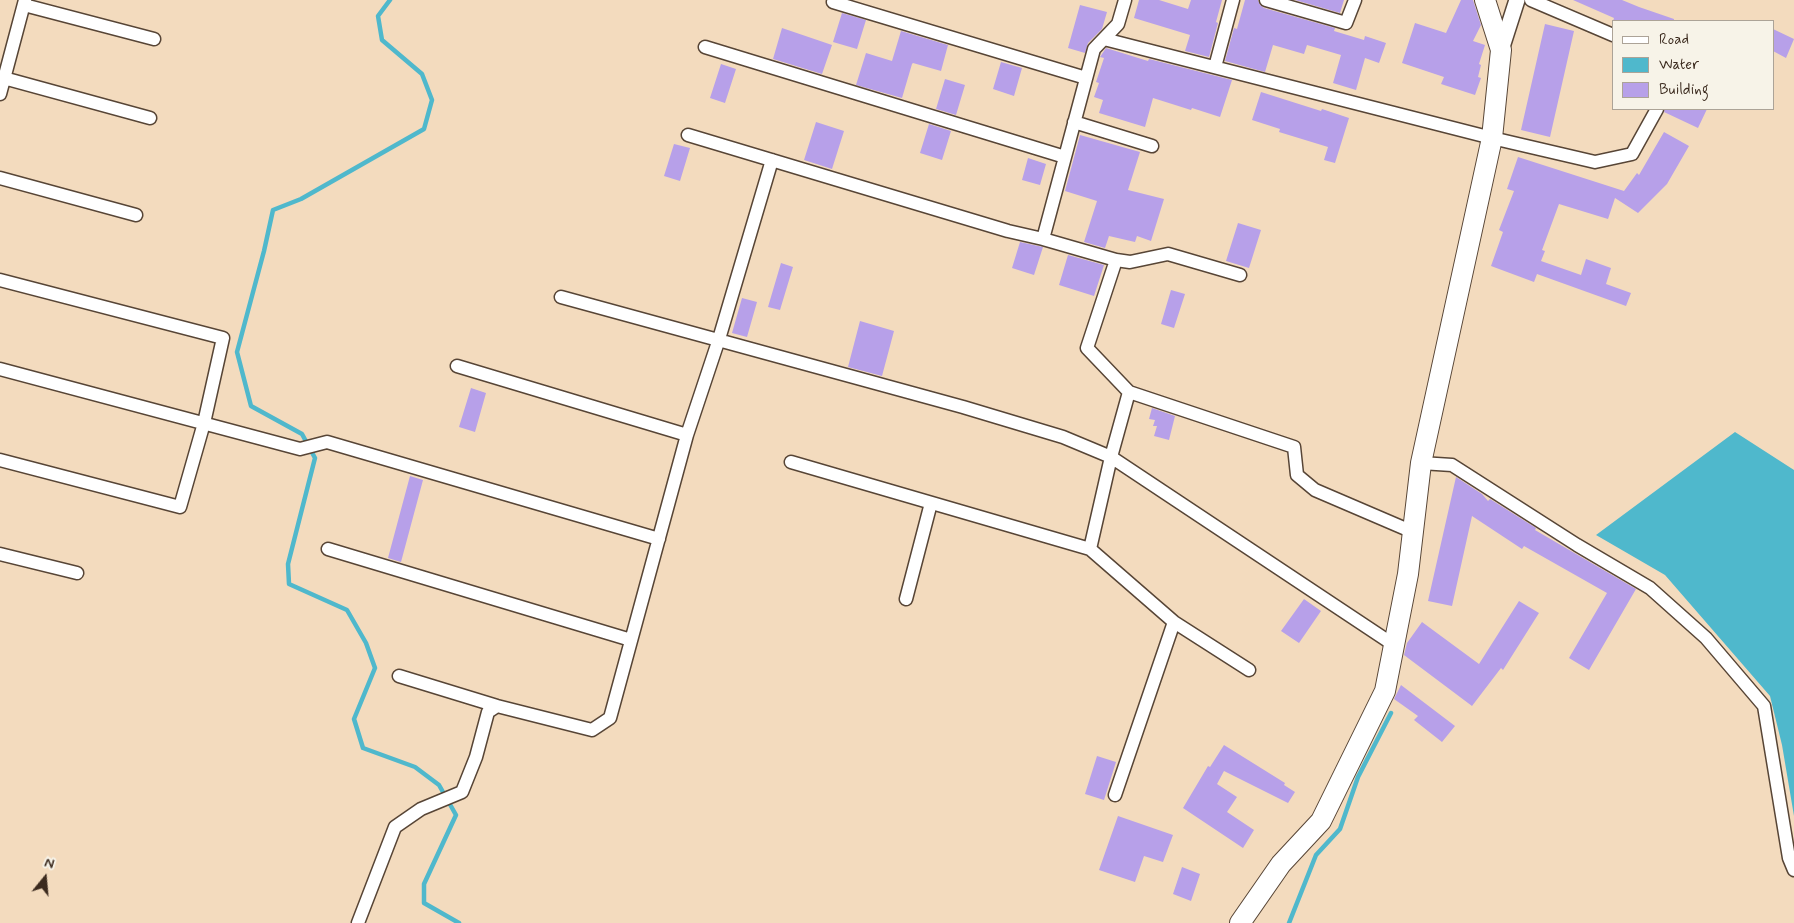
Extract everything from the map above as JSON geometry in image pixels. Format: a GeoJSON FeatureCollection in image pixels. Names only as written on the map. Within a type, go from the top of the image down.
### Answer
{"type":"FeatureCollection","features":[{"type":"Feature","properties":{"kind":"main road"},"geometry":{"type":"LineString","coordinates":[[1240,923],[1281,864],[1321,821],[1385,691],[1408,574],[1421,462],[1492,138],[1501,50],[1485,0]]}},
{"type":"Feature","properties":{"kind":"street"},"geometry":{"type":"LineString","coordinates":[[1043,238],[1094,49],[1118,24],[1126,0]]}},
{"type":"Feature","properties":{"kind":"street"},"geometry":{"type":"LineString","coordinates":[[1215,67],[1233,0]]}},
{"type":"Feature","properties":{"kind":"street"},"geometry":{"type":"LineString","coordinates":[[1266,0],[1346,23],[1355,0]]}},
{"type":"Feature","properties":{"kind":"street"},"geometry":{"type":"LineString","coordinates":[[1501,50],[1517,0]]}},
{"type":"Feature","properties":{"kind":"street"},"geometry":{"type":"LineString","coordinates":[[1531,0],[1612,35]]}},
{"type":"Feature","properties":{"kind":"street"},"geometry":{"type":"LineString","coordinates":[[0,94],[2,78],[24,2],[154,39]]}},
{"type":"Feature","properties":{"kind":"street"},"geometry":{"type":"LineString","coordinates":[[833,2],[1086,78]]}},
{"type":"Feature","properties":{"kind":"street"},"geometry":{"type":"LineString","coordinates":[[1104,39],[1492,138],[1595,162],[1632,154],[1656,110]]}},
{"type":"Feature","properties":{"kind":"street"},"geometry":{"type":"LineString","coordinates":[[705,47],[1065,158]]}},
{"type":"Feature","properties":{"kind":"street"},"geometry":{"type":"LineString","coordinates":[[2,78],[150,118]]}},
{"type":"Feature","properties":{"kind":"street"},"geometry":{"type":"LineString","coordinates":[[1074,122],[1152,146]]}},
{"type":"Feature","properties":{"kind":"street"},"geometry":{"type":"LineString","coordinates":[[688,135],[1116,260],[1130,262],[1168,254],[1240,275]]}},
{"type":"Feature","properties":{"kind":"street"},"geometry":{"type":"LineString","coordinates":[[399,676],[497,706],[592,730],[610,718],[687,435],[719,339],[772,160]]}},
{"type":"Feature","properties":{"kind":"street"},"geometry":{"type":"LineString","coordinates":[[0,178],[136,214]]}},
{"type":"Feature","properties":{"kind":"street"},"geometry":{"type":"LineString","coordinates":[[1116,260],[1087,348],[1129,392],[1294,447],[1297,475],[1315,490],[1413,532]]}},
{"type":"Feature","properties":{"kind":"street"},"geometry":{"type":"LineString","coordinates":[[0,280],[223,338],[204,423],[180,507],[0,460]]}},
{"type":"Feature","properties":{"kind":"street"},"geometry":{"type":"LineString","coordinates":[[562,297],[719,339],[1054,434],[1111,457],[1394,645]]}},
{"type":"Feature","properties":{"kind":"street"},"geometry":{"type":"LineString","coordinates":[[457,366],[687,435]]}},
{"type":"Feature","properties":{"kind":"street"},"geometry":{"type":"LineString","coordinates":[[0,369],[300,449],[327,442],[659,540]]}},
{"type":"Feature","properties":{"kind":"street"},"geometry":{"type":"LineString","coordinates":[[1090,550],[1111,457],[1129,392]]}},
{"type":"Feature","properties":{"kind":"street"},"geometry":{"type":"LineString","coordinates":[[790,462],[1090,550],[1174,622],[1248,670]]}},
{"type":"Feature","properties":{"kind":"street"},"geometry":{"type":"LineString","coordinates":[[1421,462],[1452,465],[1650,588],[1706,638],[1764,706],[1789,858],[1794,870]]}},
{"type":"Feature","properties":{"kind":"street"},"geometry":{"type":"LineString","coordinates":[[906,599],[931,503]]}},
{"type":"Feature","properties":{"kind":"street"},"geometry":{"type":"LineString","coordinates":[[328,549],[631,640]]}},
{"type":"Feature","properties":{"kind":"street"},"geometry":{"type":"LineString","coordinates":[[0,554],[77,573]]}},
{"type":"Feature","properties":{"kind":"street"},"geometry":{"type":"LineString","coordinates":[[1115,795],[1174,622]]}},
{"type":"Feature","properties":{"kind":"street"},"geometry":{"type":"LineString","coordinates":[[358,923],[395,827],[434,802],[462,792],[476,757],[488,712],[497,706]]}},
{"type":"Feature","properties":{"kind":"water"},"geometry":{"type":"Polygon","coordinates":[[[1735,432],[1794,470],[1794,816],[1782,745],[1770,696],[1665,575],[1596,535],[1735,432]]]}},
{"type":"Feature","properties":{"kind":"building"},"geometry":{"type":"Polygon","coordinates":[[[1139,0],[1159,0],[1188,9],[1191,0],[1222,0],[1209,57],[1185,51],[1190,35],[1134,18],[1139,0]]]}},
{"type":"Feature","properties":{"kind":"building"},"geometry":{"type":"Polygon","coordinates":[[[1245,0],[1258,0],[1264,8],[1335,28],[1334,31],[1364,40],[1365,36],[1386,43],[1379,63],[1365,58],[1356,90],[1333,83],[1341,55],[1307,45],[1304,54],[1273,45],[1265,72],[1225,61],[1234,28],[1237,29],[1245,0]]]}},
{"type":"Feature","properties":{"kind":"building"},"geometry":{"type":"Polygon","coordinates":[[[1295,0],[1344,0],[1340,13],[1295,0]]]}},
{"type":"Feature","properties":{"kind":"building"},"geometry":{"type":"Polygon","coordinates":[[[1461,0],[1473,0],[1481,25],[1473,41],[1485,45],[1479,64],[1481,65],[1478,77],[1481,78],[1475,95],[1441,84],[1444,77],[1402,63],[1415,23],[1446,33],[1461,0]]]}},
{"type":"Feature","properties":{"kind":"building"},"geometry":{"type":"Polygon","coordinates":[[[1573,0],[1622,0],[1674,20],[1613,20],[1614,18],[1573,0]]]}},
{"type":"Feature","properties":{"kind":"building"},"geometry":{"type":"Polygon","coordinates":[[[1080,5],[1107,12],[1102,29],[1088,43],[1085,53],[1068,48],[1080,5]]]}},
{"type":"Feature","properties":{"kind":"building"},"geometry":{"type":"Polygon","coordinates":[[[842,13],[866,20],[857,49],[833,42],[842,13]]]}},
{"type":"Feature","properties":{"kind":"building"},"geometry":{"type":"Polygon","coordinates":[[[1545,24],[1574,31],[1550,137],[1521,130],[1545,24]]]}},
{"type":"Feature","properties":{"kind":"building"},"geometry":{"type":"Polygon","coordinates":[[[782,28],[832,45],[822,74],[773,59],[782,28]]]}},
{"type":"Feature","properties":{"kind":"building"},"geometry":{"type":"Polygon","coordinates":[[[1774,29],[1794,39],[1786,58],[1774,52],[1774,29]]]}},
{"type":"Feature","properties":{"kind":"building"},"geometry":{"type":"Polygon","coordinates":[[[901,31],[948,45],[941,71],[913,63],[902,98],[856,85],[866,53],[892,61],[901,31]]]}},
{"type":"Feature","properties":{"kind":"building"},"geometry":{"type":"Polygon","coordinates":[[[1106,48],[1148,61],[1149,59],[1232,80],[1220,117],[1153,98],[1145,127],[1099,113],[1103,100],[1094,97],[1099,83],[1096,82],[1104,58],[1100,57],[1106,48]]]}},
{"type":"Feature","properties":{"kind":"building"},"geometry":{"type":"Polygon","coordinates":[[[1001,62],[1022,68],[1014,96],[993,89],[1001,62]]]}},
{"type":"Feature","properties":{"kind":"building"},"geometry":{"type":"Polygon","coordinates":[[[721,64],[736,69],[725,103],[710,98],[721,64]]]}},
{"type":"Feature","properties":{"kind":"building"},"geometry":{"type":"Polygon","coordinates":[[[945,79],[965,85],[956,115],[936,109],[945,79]]]}},
{"type":"Feature","properties":{"kind":"building"},"geometry":{"type":"Polygon","coordinates":[[[1261,92],[1349,118],[1335,163],[1324,160],[1328,147],[1279,132],[1280,129],[1252,120],[1261,92]]]}},
{"type":"Feature","properties":{"kind":"building"},"geometry":{"type":"Polygon","coordinates":[[[1665,110],[1707,110],[1698,128],[1664,112],[1665,110]]]}},
{"type":"Feature","properties":{"kind":"building"},"geometry":{"type":"Polygon","coordinates":[[[816,122],[844,131],[832,169],[804,160],[816,122]]]}},
{"type":"Feature","properties":{"kind":"building"},"geometry":{"type":"Polygon","coordinates":[[[929,124],[951,131],[942,160],[920,153],[929,124]]]}},
{"type":"Feature","properties":{"kind":"building"},"geometry":{"type":"Polygon","coordinates":[[[1664,132],[1689,146],[1667,184],[1638,213],[1615,198],[1608,219],[1559,204],[1542,250],[1545,251],[1541,261],[1581,275],[1586,259],[1611,268],[1606,284],[1631,293],[1626,306],[1537,274],[1534,282],[1491,266],[1503,232],[1499,230],[1514,191],[1507,189],[1518,157],[1624,191],[1637,173],[1639,175],[1664,132]]]}},
{"type":"Feature","properties":{"kind":"building"},"geometry":{"type":"Polygon","coordinates":[[[1080,135],[1140,152],[1128,190],[1164,199],[1151,241],[1137,236],[1135,242],[1109,236],[1105,248],[1084,242],[1097,201],[1065,191],[1080,135]]]}},
{"type":"Feature","properties":{"kind":"building"},"geometry":{"type":"Polygon","coordinates":[[[674,144],[690,148],[680,181],[664,176],[674,144]]]}},
{"type":"Feature","properties":{"kind":"building"},"geometry":{"type":"Polygon","coordinates":[[[1028,158],[1046,164],[1040,185],[1022,180],[1028,158]]]}},
{"type":"Feature","properties":{"kind":"building"},"geometry":{"type":"Polygon","coordinates":[[[1238,223],[1261,230],[1249,268],[1226,261],[1238,223]]]}},
{"type":"Feature","properties":{"kind":"building"},"geometry":{"type":"Polygon","coordinates":[[[1020,242],[1043,247],[1034,275],[1012,268],[1020,242]]]}},
{"type":"Feature","properties":{"kind":"building"},"geometry":{"type":"Polygon","coordinates":[[[1068,255],[1104,265],[1094,296],[1059,285],[1068,255]]]}},
{"type":"Feature","properties":{"kind":"building"},"geometry":{"type":"Polygon","coordinates":[[[781,263],[793,267],[780,310],[768,307],[781,263]]]}},
{"type":"Feature","properties":{"kind":"building"},"geometry":{"type":"Polygon","coordinates":[[[1171,290],[1185,294],[1174,328],[1161,324],[1171,290]]]}},
{"type":"Feature","properties":{"kind":"building"},"geometry":{"type":"Polygon","coordinates":[[[742,298],[757,302],[747,337],[732,333],[742,298]]]}},
{"type":"Feature","properties":{"kind":"building"},"geometry":{"type":"Polygon","coordinates":[[[860,321],[894,331],[882,376],[848,367],[860,321]]]}},
{"type":"Feature","properties":{"kind":"building"},"geometry":{"type":"Polygon","coordinates":[[[471,388],[486,393],[475,432],[459,427],[471,388]]]}},
{"type":"Feature","properties":{"kind":"building"},"geometry":{"type":"Polygon","coordinates":[[[1152,408],[1175,416],[1169,440],[1154,436],[1157,426],[1153,426],[1155,420],[1149,419],[1152,408]]]}},
{"type":"Feature","properties":{"kind":"building"},"geometry":{"type":"Polygon","coordinates":[[[410,476],[423,480],[401,562],[388,558],[410,476]]]}},
{"type":"Feature","properties":{"kind":"building"},"geometry":{"type":"Polygon","coordinates":[[[1456,477],[1482,494],[1488,501],[1490,499],[1536,528],[1535,530],[1636,589],[1589,670],[1569,658],[1607,593],[1524,546],[1522,549],[1472,516],[1452,606],[1428,601],[1456,477]]]}},
{"type":"Feature","properties":{"kind":"building"},"geometry":{"type":"Polygon","coordinates":[[[1304,599],[1321,611],[1299,643],[1281,631],[1304,599]]]}},
{"type":"Feature","properties":{"kind":"building"},"geometry":{"type":"Polygon","coordinates":[[[1519,601],[1539,613],[1503,670],[1501,668],[1472,706],[1404,655],[1407,643],[1422,622],[1479,664],[1519,601]]]}},
{"type":"Feature","properties":{"kind":"building"},"geometry":{"type":"Polygon","coordinates":[[[1401,685],[1455,726],[1442,742],[1414,720],[1418,716],[1394,699],[1401,685]]]}},
{"type":"Feature","properties":{"kind":"building"},"geometry":{"type":"Polygon","coordinates":[[[1224,745],[1285,783],[1284,785],[1295,792],[1288,803],[1224,771],[1217,784],[1237,797],[1227,812],[1254,830],[1243,848],[1183,808],[1208,766],[1210,767],[1224,745]]]}},
{"type":"Feature","properties":{"kind":"building"},"geometry":{"type":"Polygon","coordinates":[[[1097,756],[1116,762],[1104,800],[1085,794],[1097,756]]]}},
{"type":"Feature","properties":{"kind":"building"},"geometry":{"type":"Polygon","coordinates":[[[1118,816],[1173,835],[1163,862],[1144,856],[1135,882],[1099,870],[1118,816]]]}},
{"type":"Feature","properties":{"kind":"building"},"geometry":{"type":"Polygon","coordinates":[[[1182,867],[1200,874],[1191,901],[1173,894],[1182,867]]]}},
{"type":"Feature","properties":{"kind":"waterway"},"geometry":{"type":"LineString","coordinates":[[390,0],[378,16],[382,40],[422,74],[432,100],[424,129],[301,199],[273,210],[237,352],[251,406],[302,434],[315,458],[288,564],[289,584],[347,610],[366,643],[375,668],[354,719],[363,748],[415,767],[439,785],[456,815],[424,884],[424,903],[459,923]]}},
{"type":"Feature","properties":{"kind":"waterway"},"geometry":{"type":"LineString","coordinates":[[1289,923],[1316,855],[1340,829],[1358,777],[1391,713]]}}]}
